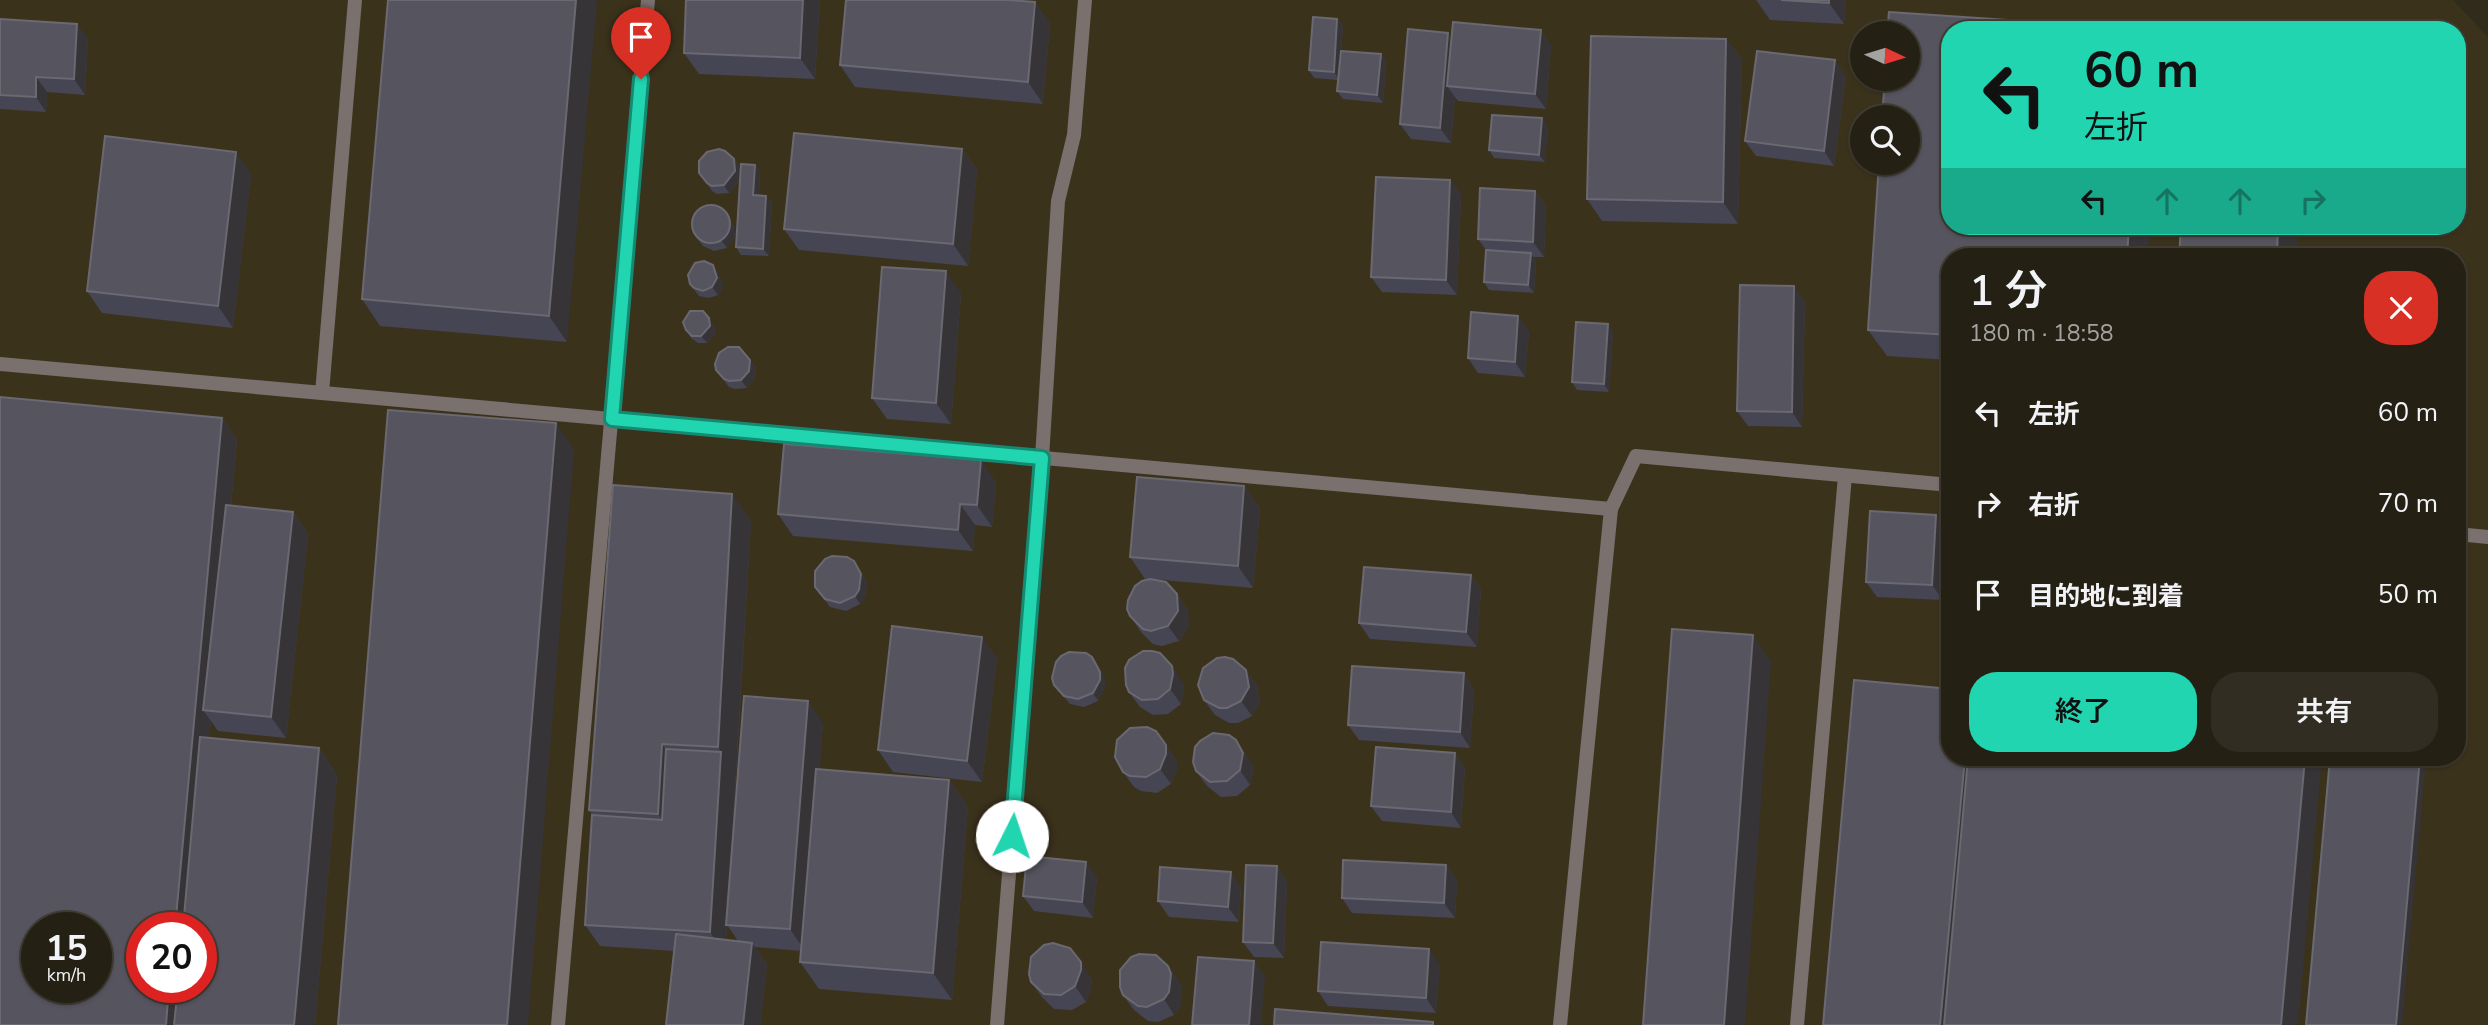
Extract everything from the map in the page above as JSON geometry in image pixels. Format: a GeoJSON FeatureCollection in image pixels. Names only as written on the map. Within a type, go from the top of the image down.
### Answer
{"type":"FeatureCollection","features":[{"type":"Feature","properties":{"kind":"lane"},"geometry":{"type":"LineString","coordinates":[[322,393],[355,0]]}},
{"type":"Feature","properties":{"kind":"lane"},"geometry":{"type":"LineString","coordinates":[[558,1025],[648,0]]}},
{"type":"Feature","properties":{"kind":"lane"},"geometry":{"type":"LineString","coordinates":[[997,1025],[1042,458],[1058,201],[1074,135],[1086,0]]}},
{"type":"Feature","properties":{"kind":"lane"},"geometry":{"type":"LineString","coordinates":[[0,364],[1611,509]]}},
{"type":"Feature","properties":{"kind":"lane"},"geometry":{"type":"LineString","coordinates":[[1560,1025],[1611,509],[1636,456],[1941,484]]}},
{"type":"Feature","properties":{"kind":"lane"},"geometry":{"type":"LineString","coordinates":[[1797,1025],[1845,475]]}},
{"type":"Feature","properties":{"kind":"lane"},"geometry":{"type":"LineString","coordinates":[[2466,535],[2488,537]]}},
{"type":"Feature","properties":{"kind":"shaded area"},"geometry":{"type":"Polygon","coordinates":[[[0,0],[2453,0],[2488,37],[2488,1025],[0,1025],[0,0]]]}},
{"type":"Feature","properties":{"kind":"building"},"geometry":{"type":"Polygon","coordinates":[[[388,0],[576,0],[549,316],[362,299],[388,0]]]}},
{"type":"Feature","properties":{"kind":"building"},"geometry":{"type":"Polygon","coordinates":[[[686,0],[803,0],[800,58],[684,53],[686,0]]]}},
{"type":"Feature","properties":{"kind":"building"},"geometry":{"type":"Polygon","coordinates":[[[846,0],[1035,2],[1028,82],[840,65],[846,0]]]}},
{"type":"Feature","properties":{"kind":"building"},"geometry":{"type":"Polygon","coordinates":[[[1781,0],[1829,0],[1829,3],[1781,0]]]}},
{"type":"Feature","properties":{"kind":"building"},"geometry":{"type":"Polygon","coordinates":[[[1889,12],[2023,21],[1941,21],[1941,235],[2128,235],[2128,248],[1941,248],[1941,334],[1868,330],[1878,175],[1920,175],[1920,105],[1883,105],[1884,91],[1920,91],[1920,21],[1888,21],[1889,12]]]}},
{"type":"Feature","properties":{"kind":"building"},"geometry":{"type":"Polygon","coordinates":[[[1313,17],[1337,19],[1334,72],[1309,70],[1313,17]]]}},
{"type":"Feature","properties":{"kind":"building"},"geometry":{"type":"Polygon","coordinates":[[[0,19],[77,24],[74,79],[36,77],[36,97],[0,95],[0,19]]]}},
{"type":"Feature","properties":{"kind":"building"},"geometry":{"type":"Polygon","coordinates":[[[1453,22],[1541,30],[1535,94],[1447,86],[1453,22]]]}},
{"type":"Feature","properties":{"kind":"building"},"geometry":{"type":"Polygon","coordinates":[[[1408,29],[1448,33],[1440,128],[1400,124],[1408,29]]]}},
{"type":"Feature","properties":{"kind":"building"},"geometry":{"type":"Polygon","coordinates":[[[1591,36],[1726,39],[1723,202],[1587,199],[1591,36]]]}},
{"type":"Feature","properties":{"kind":"building"},"geometry":{"type":"Polygon","coordinates":[[[1341,51],[1381,54],[1377,95],[1337,91],[1341,51]]]}},
{"type":"Feature","properties":{"kind":"building"},"geometry":{"type":"Polygon","coordinates":[[[1757,51],[1835,60],[1824,151],[1745,141],[1757,51]]]}},
{"type":"Feature","properties":{"kind":"building"},"geometry":{"type":"Polygon","coordinates":[[[1492,115],[1542,118],[1539,155],[1489,150],[1492,115]]]}},
{"type":"Feature","properties":{"kind":"building"},"geometry":{"type":"Polygon","coordinates":[[[794,133],[962,149],[953,244],[784,229],[794,133]]]}},
{"type":"Feature","properties":{"kind":"building"},"geometry":{"type":"Polygon","coordinates":[[[105,136],[236,152],[218,306],[87,291],[105,136]]]}},
{"type":"Feature","properties":{"kind":"building"},"geometry":{"type":"Polygon","coordinates":[[[719,149],[734,159],[735,171],[724,185],[712,186],[699,173],[699,161],[707,152],[719,149]]]}},
{"type":"Feature","properties":{"kind":"building"},"geometry":{"type":"Polygon","coordinates":[[[741,164],[755,165],[753,195],[766,196],[763,249],[736,247],[741,164]]]}},
{"type":"Feature","properties":{"kind":"building"},"geometry":{"type":"Polygon","coordinates":[[[1376,177],[1450,180],[1446,280],[1371,277],[1376,177]]]}},
{"type":"Feature","properties":{"kind":"building"},"geometry":{"type":"Polygon","coordinates":[[[1480,188],[1535,191],[1533,242],[1478,239],[1480,188]]]}},
{"type":"Feature","properties":{"kind":"building"},"geometry":{"type":"Polygon","coordinates":[[[711,205],[724,211],[730,224],[724,237],[711,243],[698,237],[692,224],[698,211],[711,205]]]}},
{"type":"Feature","properties":{"kind":"building"},"geometry":{"type":"Polygon","coordinates":[[[2180,235],[2278,235],[2277,248],[2180,248],[2180,235]]]}},
{"type":"Feature","properties":{"kind":"building"},"geometry":{"type":"Polygon","coordinates":[[[1486,250],[1531,253],[1528,285],[1484,282],[1486,250]]]}},
{"type":"Feature","properties":{"kind":"building"},"geometry":{"type":"Polygon","coordinates":[[[704,261],[713,265],[717,278],[712,287],[703,291],[690,284],[688,275],[695,263],[704,261]]]}},
{"type":"Feature","properties":{"kind":"building"},"geometry":{"type":"Polygon","coordinates":[[[882,267],[946,271],[936,403],[872,398],[882,267]]]}},
{"type":"Feature","properties":{"kind":"building"},"geometry":{"type":"Polygon","coordinates":[[[1740,285],[1794,286],[1792,412],[1737,411],[1740,285]]]}},
{"type":"Feature","properties":{"kind":"building"},"geometry":{"type":"Polygon","coordinates":[[[690,311],[703,311],[709,318],[710,326],[701,336],[692,336],[686,330],[683,322],[690,311]]]}},
{"type":"Feature","properties":{"kind":"building"},"geometry":{"type":"Polygon","coordinates":[[[1471,312],[1518,316],[1515,362],[1468,358],[1471,312]]]}},
{"type":"Feature","properties":{"kind":"building"},"geometry":{"type":"Polygon","coordinates":[[[1576,322],[1608,324],[1604,384],[1572,382],[1576,322]]]}},
{"type":"Feature","properties":{"kind":"building"},"geometry":{"type":"Polygon","coordinates":[[[728,347],[739,347],[750,360],[749,371],[741,380],[724,379],[716,370],[719,353],[728,347]]]}},
{"type":"Feature","properties":{"kind":"building"},"geometry":{"type":"Polygon","coordinates":[[[0,397],[222,418],[176,912],[126,912],[126,1003],[168,1003],[166,1025],[0,1025],[0,397]]]}},
{"type":"Feature","properties":{"kind":"building"},"geometry":{"type":"Polygon","coordinates":[[[388,410],[556,423],[507,1025],[338,1025],[388,410]]]}},
{"type":"Feature","properties":{"kind":"building"},"geometry":{"type":"Polygon","coordinates":[[[784,444],[981,460],[977,505],[960,504],[958,530],[778,514],[784,444]]]}},
{"type":"Feature","properties":{"kind":"building"},"geometry":{"type":"Polygon","coordinates":[[[1137,477],[1244,486],[1238,566],[1130,557],[1137,477]]]}},
{"type":"Feature","properties":{"kind":"building"},"geometry":{"type":"Polygon","coordinates":[[[613,485],[732,494],[718,747],[662,744],[658,814],[589,810],[613,485]]]}},
{"type":"Feature","properties":{"kind":"building"},"geometry":{"type":"Polygon","coordinates":[[[226,505],[293,512],[271,717],[203,710],[226,505]]]}},
{"type":"Feature","properties":{"kind":"building"},"geometry":{"type":"Polygon","coordinates":[[[1870,511],[1936,515],[1932,585],[1866,582],[1870,511]]]}},
{"type":"Feature","properties":{"kind":"building"},"geometry":{"type":"Polygon","coordinates":[[[832,556],[847,557],[854,561],[861,574],[859,590],[855,596],[840,603],[825,599],[815,587],[815,571],[825,559],[832,556]]]}},
{"type":"Feature","properties":{"kind":"building"},"geometry":{"type":"Polygon","coordinates":[[[1364,567],[1471,575],[1466,632],[1359,623],[1364,567]]]}},
{"type":"Feature","properties":{"kind":"building"},"geometry":{"type":"Polygon","coordinates":[[[1150,579],[1166,582],[1177,594],[1178,611],[1168,626],[1151,631],[1143,629],[1127,609],[1135,586],[1150,579]]]}},
{"type":"Feature","properties":{"kind":"building"},"geometry":{"type":"Polygon","coordinates":[[[892,626],[982,637],[967,761],[878,750],[892,626]]]}},
{"type":"Feature","properties":{"kind":"building"},"geometry":{"type":"Polygon","coordinates":[[[1672,629],[1753,635],[1724,1025],[1643,1025],[1672,629]]]}},
{"type":"Feature","properties":{"kind":"building"},"geometry":{"type":"Polygon","coordinates":[[[1143,651],[1160,653],[1172,666],[1170,689],[1158,699],[1142,700],[1129,692],[1126,685],[1125,668],[1129,660],[1143,651]]]}},
{"type":"Feature","properties":{"kind":"building"},"geometry":{"type":"Polygon","coordinates":[[[1069,652],[1086,653],[1092,657],[1100,672],[1100,680],[1093,693],[1078,699],[1064,696],[1054,685],[1052,678],[1056,662],[1069,652]]]}},
{"type":"Feature","properties":{"kind":"building"},"geometry":{"type":"Polygon","coordinates":[[[1217,658],[1233,659],[1246,670],[1249,687],[1241,701],[1227,708],[1219,708],[1204,700],[1198,685],[1203,668],[1217,658]]]}},
{"type":"Feature","properties":{"kind":"building"},"geometry":{"type":"Polygon","coordinates":[[[1352,666],[1464,673],[1460,732],[1348,725],[1352,666]]]}},
{"type":"Feature","properties":{"kind":"building"},"geometry":{"type":"Polygon","coordinates":[[[1854,680],[1941,688],[1941,766],[1964,766],[1940,1025],[1823,1025],[1854,680]]]}},
{"type":"Feature","properties":{"kind":"building"},"geometry":{"type":"Polygon","coordinates":[[[744,696],[808,701],[790,929],[726,925],[744,696]]]}},
{"type":"Feature","properties":{"kind":"building"},"geometry":{"type":"Polygon","coordinates":[[[1147,727],[1156,731],[1166,745],[1166,754],[1160,769],[1146,777],[1130,776],[1123,772],[1115,757],[1117,740],[1130,728],[1147,727]]]}},
{"type":"Feature","properties":{"kind":"building"},"geometry":{"type":"Polygon","coordinates":[[[1213,733],[1229,735],[1236,740],[1243,753],[1240,770],[1227,781],[1210,782],[1196,771],[1193,762],[1195,747],[1213,733]]]}},
{"type":"Feature","properties":{"kind":"building"},"geometry":{"type":"Polygon","coordinates":[[[200,737],[319,748],[294,1025],[174,1025],[176,1003],[217,1003],[217,912],[184,912],[200,737]]]}},
{"type":"Feature","properties":{"kind":"building"},"geometry":{"type":"Polygon","coordinates":[[[1376,747],[1455,753],[1451,812],[1371,806],[1376,747]]]}},
{"type":"Feature","properties":{"kind":"building"},"geometry":{"type":"Polygon","coordinates":[[[666,749],[721,752],[710,932],[585,925],[592,815],[662,820],[666,749]]]}},
{"type":"Feature","properties":{"kind":"building"},"geometry":{"type":"Polygon","coordinates":[[[1967,766],[2304,766],[2281,1025],[1944,1025],[1967,766]]]}},
{"type":"Feature","properties":{"kind":"building"},"geometry":{"type":"Polygon","coordinates":[[[2329,766],[2419,766],[2396,1025],[2306,1025],[2329,766]]]}},
{"type":"Feature","properties":{"kind":"building"},"geometry":{"type":"Polygon","coordinates":[[[816,769],[949,780],[933,973],[800,962],[816,769]]]}},
{"type":"Feature","properties":{"kind":"building"},"geometry":{"type":"Polygon","coordinates":[[[1027,856],[1086,862],[1082,902],[1023,896],[1027,856]]]}},
{"type":"Feature","properties":{"kind":"building"},"geometry":{"type":"Polygon","coordinates":[[[1343,860],[1446,865],[1444,903],[1342,898],[1343,860]]]}},
{"type":"Feature","properties":{"kind":"building"},"geometry":{"type":"Polygon","coordinates":[[[1246,865],[1277,866],[1273,943],[1243,942],[1246,865]]]}},
{"type":"Feature","properties":{"kind":"building"},"geometry":{"type":"Polygon","coordinates":[[[1160,867],[1231,872],[1228,907],[1158,901],[1160,867]]]}},
{"type":"Feature","properties":{"kind":"building"},"geometry":{"type":"Polygon","coordinates":[[[676,934],[752,943],[743,1025],[666,1025],[676,934]]]}},
{"type":"Feature","properties":{"kind":"building"},"geometry":{"type":"Polygon","coordinates":[[[1321,942],[1429,949],[1426,998],[1318,991],[1321,942]]]}},
{"type":"Feature","properties":{"kind":"building"},"geometry":{"type":"Polygon","coordinates":[[[1053,943],[1070,948],[1081,962],[1075,986],[1061,995],[1044,994],[1031,982],[1029,974],[1031,957],[1044,945],[1053,943]]]}},
{"type":"Feature","properties":{"kind":"building"},"geometry":{"type":"Polygon","coordinates":[[[1139,954],[1156,955],[1168,966],[1171,974],[1169,992],[1164,999],[1147,1007],[1138,1006],[1123,995],[1120,987],[1120,970],[1131,957],[1139,954]]]}},
{"type":"Feature","properties":{"kind":"building"},"geometry":{"type":"Polygon","coordinates":[[[1198,957],[1254,961],[1249,1025],[1192,1025],[1198,957]]]}},
{"type":"Feature","properties":{"kind":"building"},"geometry":{"type":"Polygon","coordinates":[[[1275,1009],[1433,1022],[1433,1025],[1274,1025],[1275,1009]]]}},
{"type":"Feature","properties":{"kind":"route"},"geometry":{"type":"LineString","coordinates":[[641,79],[612,419],[1042,458],[1012,836]]}}]}
